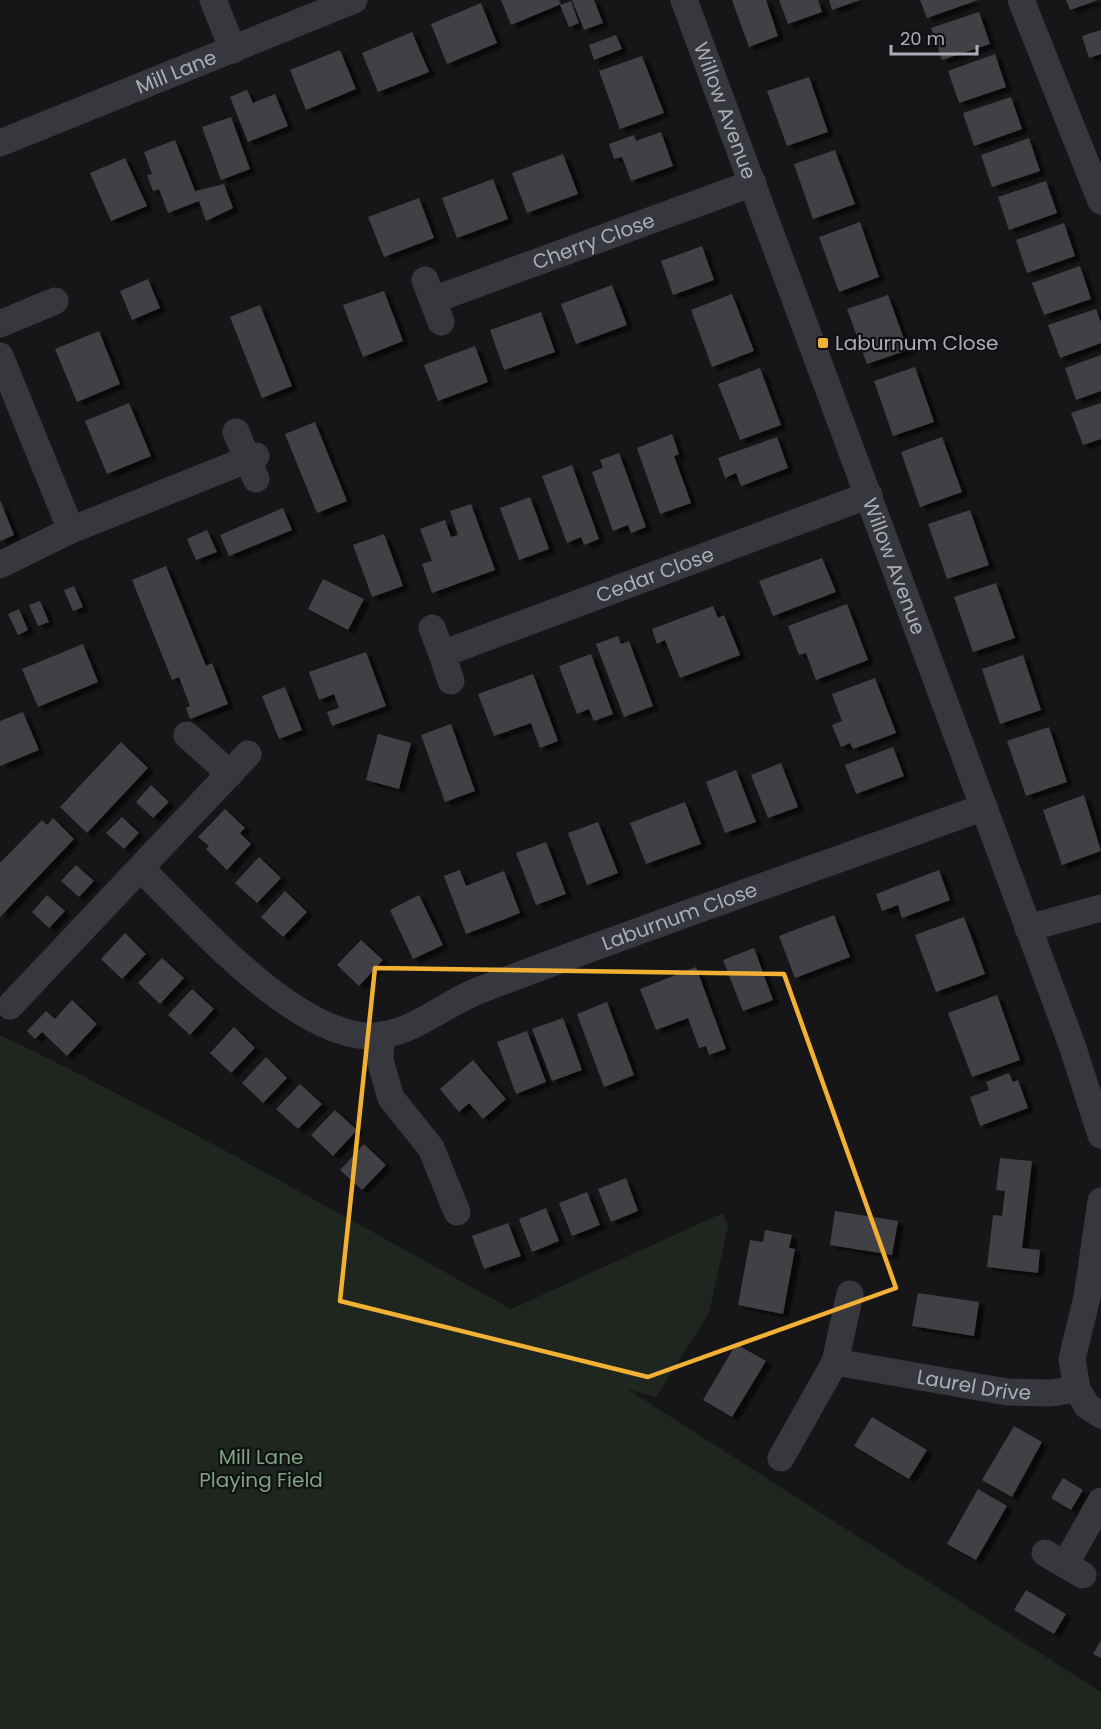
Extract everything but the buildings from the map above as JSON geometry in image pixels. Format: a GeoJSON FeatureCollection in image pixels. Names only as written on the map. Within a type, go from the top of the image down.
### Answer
{"type":"FeatureCollection","features":[{"type":"Feature","properties":{"kind":"street"},"geometry":{"type":"LineString","coordinates":[[213,0],[233,50]]}},
{"type":"Feature","properties":{"kind":"street","name":"Mill Lane"},"geometry":{"type":"LineString","coordinates":[[0,143],[354,0]]}},
{"type":"Feature","properties":{"kind":"street","name":"Willow Avenue"},"geometry":{"type":"LineString","coordinates":[[684,0],[1072,1045],[1101,1135]]}},
{"type":"Feature","properties":{"kind":"street"},"geometry":{"type":"LineString","coordinates":[[1021,0],[1101,201]]}},
{"type":"Feature","properties":{"kind":"street","name":"Cherry Close"},"geometry":{"type":"LineString","coordinates":[[433,300],[753,183]]}},
{"type":"Feature","properties":{"kind":"street"},"geometry":{"type":"LineString","coordinates":[[0,324],[55,301]]}},
{"type":"Feature","properties":{"kind":"street"},"geometry":{"type":"LineString","coordinates":[[0,356],[71,530]]}},
{"type":"Feature","properties":{"kind":"street"},"geometry":{"type":"LineString","coordinates":[[0,565],[71,530],[253,465],[236,432]]}},
{"type":"Feature","properties":{"kind":"street","name":"Cedar Close"},"geometry":{"type":"LineString","coordinates":[[442,654],[869,495]]}},
{"type":"Feature","properties":{"kind":"street"},"geometry":{"type":"LineString","coordinates":[[432,628],[451,681]]}},
{"type":"Feature","properties":{"kind":"street"},"geometry":{"type":"LineString","coordinates":[[187,735],[230,774]]}},
{"type":"Feature","properties":{"kind":"street"},"geometry":{"type":"LineString","coordinates":[[10,1006],[141,870],[248,754]]}},
{"type":"Feature","properties":{"kind":"street","name":"Laburnum Close"},"geometry":{"type":"LineString","coordinates":[[141,870],[269,991],[306,1016],[336,1029],[366,1036],[381,1035],[401,1029],[476,992],[984,807]]}},
{"type":"Feature","properties":{"kind":"street"},"geometry":{"type":"LineString","coordinates":[[1028,928],[1101,908]]}},
{"type":"Feature","properties":{"kind":"street"},"geometry":{"type":"LineString","coordinates":[[381,1035],[380,1060],[391,1098],[431,1148],[458,1212]]}},
{"type":"Feature","properties":{"kind":"street"},"geometry":{"type":"LineString","coordinates":[[1101,1201],[1087,1297],[1072,1359],[1077,1389],[1088,1406],[1101,1415]]}},
{"type":"Feature","properties":{"kind":"street"},"geometry":{"type":"LineString","coordinates":[[781,1458],[834,1362],[850,1294]]}},
{"type":"Feature","properties":{"kind":"street","name":"Laurel Drive"},"geometry":{"type":"LineString","coordinates":[[834,1362],[1007,1392],[1051,1393],[1077,1389]]}},
{"type":"Feature","properties":{"kind":"street"},"geometry":{"type":"LineString","coordinates":[[1064,1564],[1101,1501]]}},
{"type":"Feature","properties":{"kind":"highlighted area"},"geometry":{"type":"Polygon","coordinates":[[[375,968],[784,974],[896,1288],[648,1377],[340,1301],[375,968]]]}},
{"type":"Feature","properties":{"kind":"green space","name":"Mill Lane Playing Field"},"geometry":{"type":"Polygon","coordinates":[[[0,1035],[194,1134],[511,1309],[723,1213],[728,1227],[709,1313],[656,1397],[627,1389],[1101,1692],[1101,1729],[0,1729],[0,1035]]]}},
{"type":"Feature","properties":{"kind":"place","name":"Laburnum Close"},"geometry":{"type":"Point","coordinates":[823,343]}}]}
